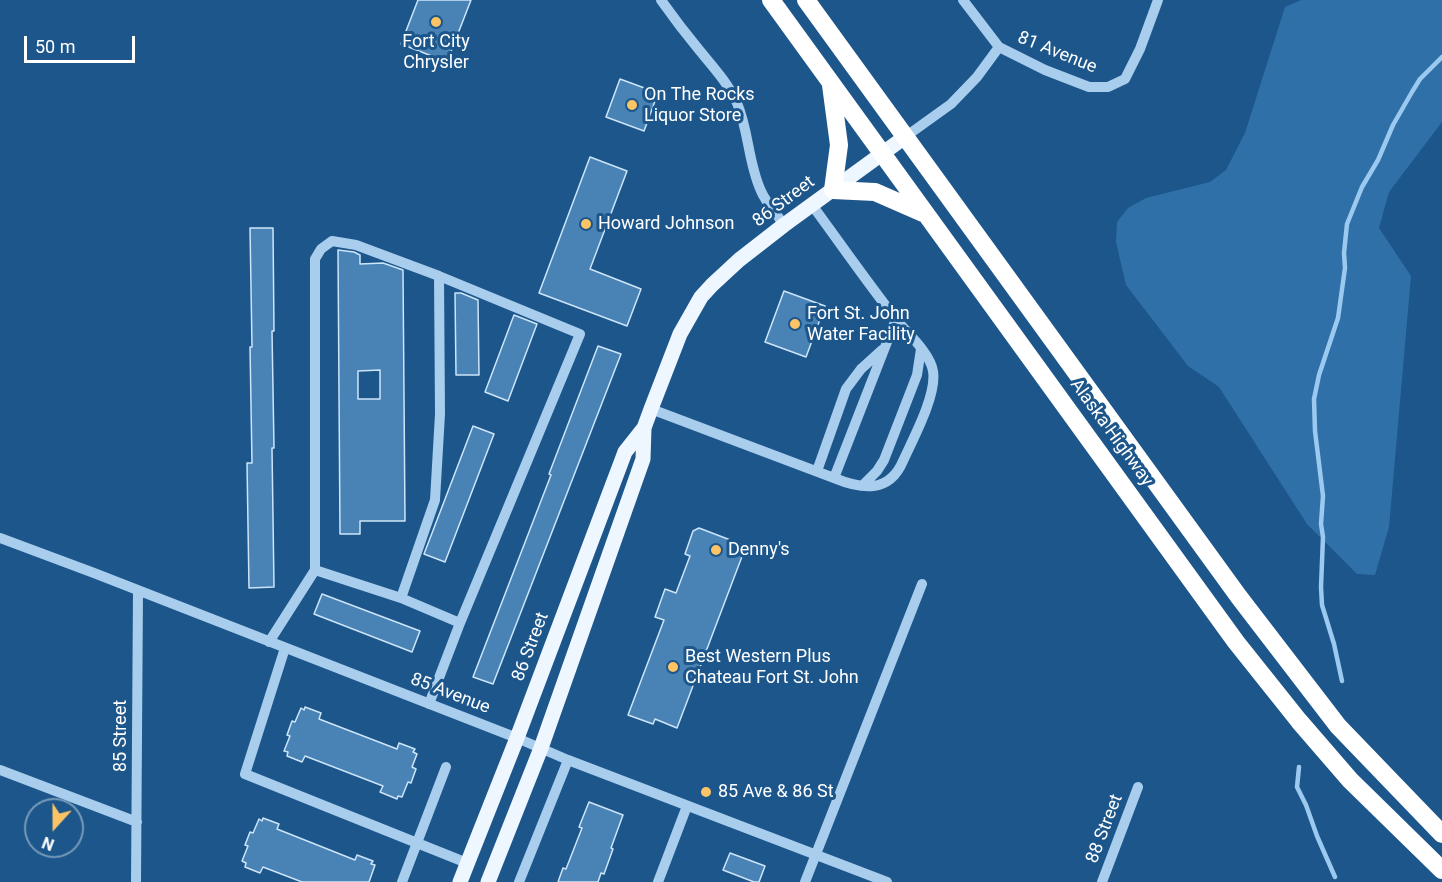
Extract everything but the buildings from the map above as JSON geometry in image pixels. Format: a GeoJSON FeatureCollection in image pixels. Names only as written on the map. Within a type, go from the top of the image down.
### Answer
{"type":"FeatureCollection","features":[{"type":"Feature","properties":{"kind":"highway","name":"Alaska Highway"},"geometry":{"type":"LineString","coordinates":[[771,0],[1236,642],[1350,780],[1442,870]]}},
{"type":"Feature","properties":{"kind":"highway","name":"Alaska Highway"},"geometry":{"type":"LineString","coordinates":[[806,0],[1232,588],[1294,670],[1338,726],[1442,834]]}},
{"type":"Feature","properties":{"kind":"highway"},"geometry":{"type":"LineString","coordinates":[[831,83],[839,145],[833,190],[875,192],[925,214]]}},
{"type":"Feature","properties":{"kind":"main road","name":"86 Street"},"geometry":{"type":"LineString","coordinates":[[489,882],[541,748],[642,459],[644,428],[680,334],[701,297],[723,274],[784,225],[904,137]]}},
{"type":"Feature","properties":{"kind":"main road","name":"86 Street"},"geometry":{"type":"LineString","coordinates":[[460,882],[625,452],[644,428]]}},
{"type":"Feature","properties":{"kind":"street"},"geometry":{"type":"LineString","coordinates":[[661,0],[731,92],[737,103],[761,192],[784,225]]}},
{"type":"Feature","properties":{"kind":"street","name":"81 Avenue"},"geometry":{"type":"LineString","coordinates":[[963,0],[999,47],[1046,70],[1089,87],[1108,87],[1125,79],[1140,49],[1158,0]]}},
{"type":"Feature","properties":{"kind":"street","name":"86 Street"},"geometry":{"type":"LineString","coordinates":[[904,137],[951,104],[977,77],[999,47]]}},
{"type":"Feature","properties":{"kind":"street"},"geometry":{"type":"LineString","coordinates":[[651,409],[848,483],[868,487],[880,486],[900,469],[926,408],[933,382],[933,371],[929,359],[896,319],[812,205]]}},
{"type":"Feature","properties":{"kind":"street"},"geometry":{"type":"LineString","coordinates":[[269,642],[315,570],[315,259],[321,249],[332,241],[356,245],[440,276],[580,334],[460,623],[429,704]]}},
{"type":"Feature","properties":{"kind":"street"},"geometry":{"type":"LineString","coordinates":[[401,598],[435,500],[440,414],[440,276]]}},
{"type":"Feature","properties":{"kind":"street"},"geometry":{"type":"LineString","coordinates":[[834,477],[896,319]]}},
{"type":"Feature","properties":{"kind":"street"},"geometry":{"type":"LineString","coordinates":[[817,471],[846,389],[861,369],[885,347]]}},
{"type":"Feature","properties":{"kind":"street"},"geometry":{"type":"LineString","coordinates":[[862,486],[884,460],[917,375],[921,349]]}},
{"type":"Feature","properties":{"kind":"street","name":"85 Avenue"},"geometry":{"type":"LineString","coordinates":[[0,538],[887,882]]}},
{"type":"Feature","properties":{"kind":"street"},"geometry":{"type":"LineString","coordinates":[[315,570],[401,598],[460,623]]}},
{"type":"Feature","properties":{"kind":"street"},"geometry":{"type":"LineString","coordinates":[[805,882],[922,584]]}},
{"type":"Feature","properties":{"kind":"street","name":"85 Street"},"geometry":{"type":"LineString","coordinates":[[136,882],[138,591]]}},
{"type":"Feature","properties":{"kind":"street"},"geometry":{"type":"LineString","coordinates":[[285,648],[245,774],[467,863]]}},
{"type":"Feature","properties":{"kind":"street"},"geometry":{"type":"LineString","coordinates":[[519,882],[568,760]]}},
{"type":"Feature","properties":{"kind":"street"},"geometry":{"type":"LineString","coordinates":[[402,882],[446,767]]}},
{"type":"Feature","properties":{"kind":"street"},"geometry":{"type":"LineString","coordinates":[[0,770],[137,822]]}},
{"type":"Feature","properties":{"kind":"street","name":"88 Street"},"geometry":{"type":"LineString","coordinates":[[1102,882],[1138,787]]}},
{"type":"Feature","properties":{"kind":"street"},"geometry":{"type":"LineString","coordinates":[[658,882],[687,806]]}},
{"type":"Feature","properties":{"kind":"shaded area"},"geometry":{"type":"Polygon","coordinates":[[[1301,0],[1442,0],[1442,122],[1389,192],[1379,228],[1411,276],[1389,527],[1375,575],[1357,574],[1307,524],[1219,387],[1188,366],[1126,285],[1116,242],[1117,222],[1128,208],[1146,198],[1210,182],[1226,170],[1245,133],[1285,7],[1301,0]]]}},
{"type":"Feature","properties":{"kind":"waterway"},"geometry":{"type":"LineString","coordinates":[[1342,681],[1322,605],[1323,496],[1315,431],[1314,399],[1319,375],[1338,318],[1345,268],[1347,224],[1362,187],[1378,160],[1393,125],[1420,79],[1442,57]]}},
{"type":"Feature","properties":{"kind":"waterway"},"geometry":{"type":"LineString","coordinates":[[1299,767],[1297,787],[1335,877]]}},
{"type":"Feature","properties":{"kind":"place","name":"Fort City Chrysler"},"geometry":{"type":"Point","coordinates":[436,22]}},
{"type":"Feature","properties":{"kind":"place","name":"On The Rocks Liquor Store"},"geometry":{"type":"Point","coordinates":[632,105]}},
{"type":"Feature","properties":{"kind":"place","name":"Howard Johnson"},"geometry":{"type":"Point","coordinates":[586,224]}},
{"type":"Feature","properties":{"kind":"place","name":"Fort St. John Water Facility"},"geometry":{"type":"Point","coordinates":[795,324]}},
{"type":"Feature","properties":{"kind":"place","name":"Denny's"},"geometry":{"type":"Point","coordinates":[716,550]}},
{"type":"Feature","properties":{"kind":"place","name":"Best Western Plus Chateau Fort St. John"},"geometry":{"type":"Point","coordinates":[673,667]}},
{"type":"Feature","properties":{"kind":"place","name":"85 Ave & 86 St"},"geometry":{"type":"Point","coordinates":[706,792]}}]}
